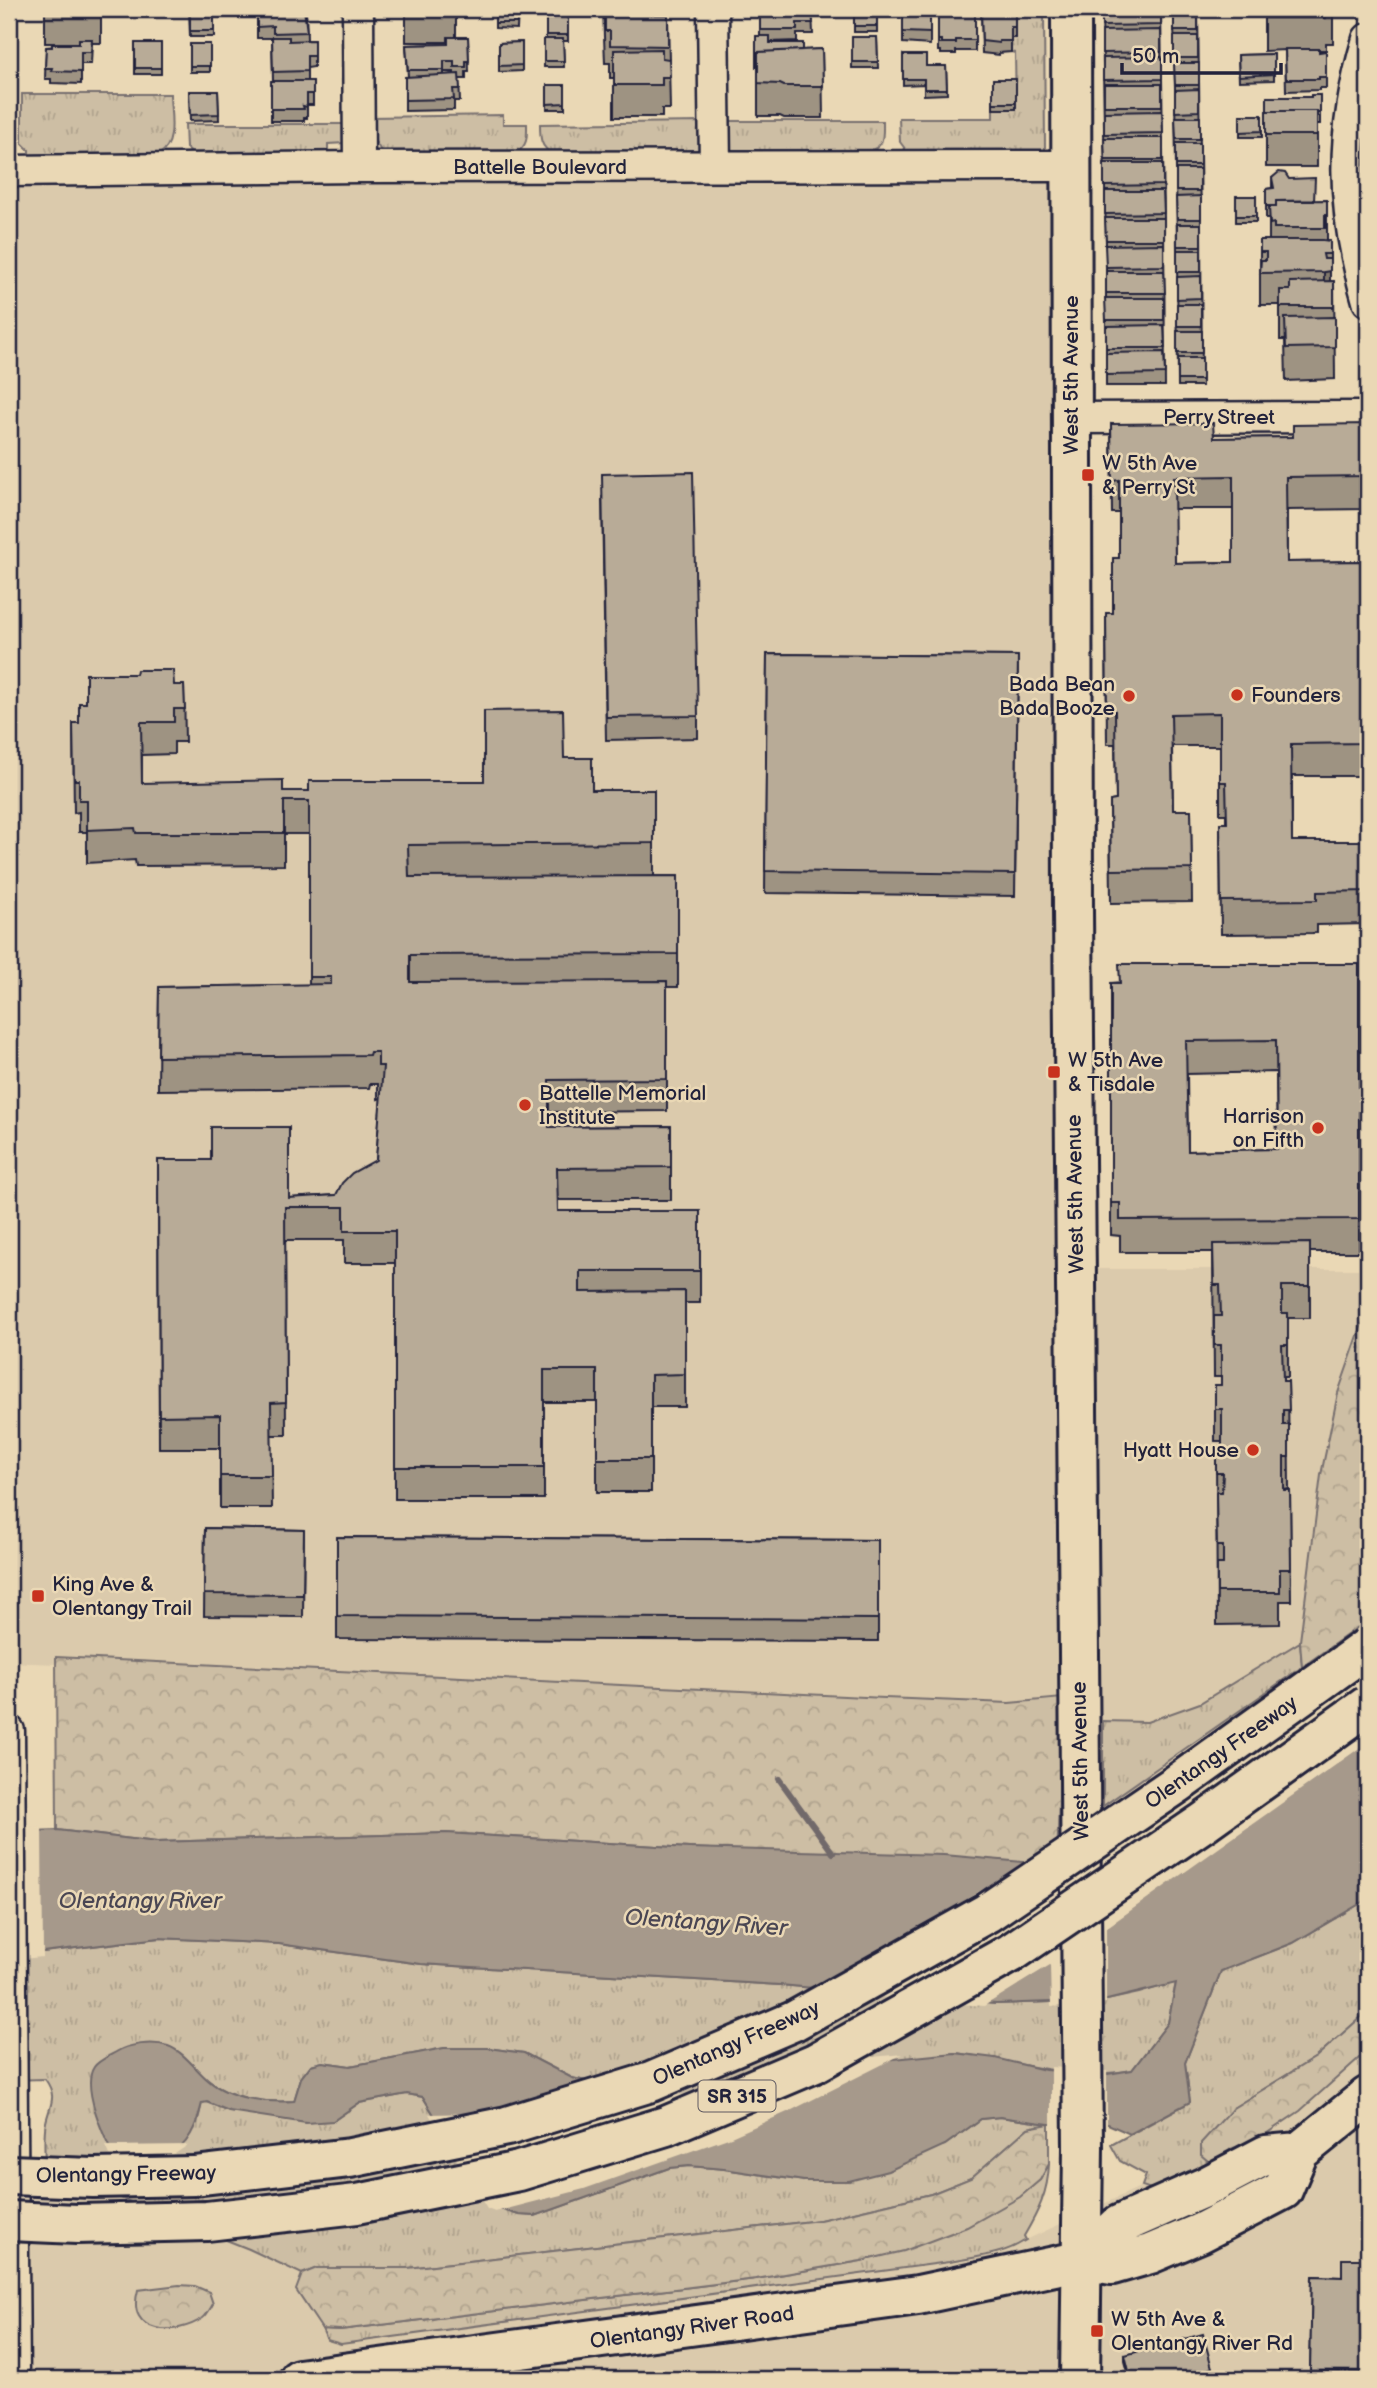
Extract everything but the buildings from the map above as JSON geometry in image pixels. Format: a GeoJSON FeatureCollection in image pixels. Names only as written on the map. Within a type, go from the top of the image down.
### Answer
{"type":"FeatureCollection","features":[{"type":"Feature","properties":{"kind":"main road","name":"West 5th Avenue"},"geometry":{"type":"LineString","coordinates":[[1071,9],[1070,418],[1083,2148],[1080,2379]]}},
{"type":"Feature","properties":{"kind":"main road","name":"Olentangy Freeway"},"geometry":{"type":"LineString","coordinates":[[9,2175],[93,2178],[194,2176],[350,2158],[507,2126],[651,2082],[794,2021],[987,1913],[1177,1784],[1368,1647]]}},
{"type":"Feature","properties":{"kind":"main road","name":"SR 315"},"geometry":{"type":"LineString","coordinates":[[9,2221],[77,2224],[207,2221],[357,2204],[519,2171],[666,2126],[815,2063],[1011,1953],[1204,1822],[1368,1705]]}},
{"type":"Feature","properties":{"kind":"main road","name":"Olentangy River Road"},"geometry":{"type":"LineString","coordinates":[[299,2379],[918,2295],[1083,2260],[1112,2265],[1150,2254],[1200,2233],[1283,2190],[1299,2152],[1368,2096]]}},
{"type":"Feature","properties":{"kind":"street"},"geometry":{"type":"LineString","coordinates":[[358,9],[359,167]]}},
{"type":"Feature","properties":{"kind":"street"},"geometry":{"type":"LineString","coordinates":[[713,9],[715,166]]}},
{"type":"Feature","properties":{"kind":"street"},"geometry":{"type":"LineString","coordinates":[[1368,39],[1356,82],[1348,127],[1346,176],[1358,267],[1368,301]]}},
{"type":"Feature","properties":{"kind":"street","name":"Battelle Boulevard"},"geometry":{"type":"LineString","coordinates":[[9,171],[359,167],[1071,166]]}},
{"type":"Feature","properties":{"kind":"street","name":"Perry Street"},"geometry":{"type":"LineString","coordinates":[[1070,418],[1368,417]]}},
{"type":"Feature","properties":{"kind":"street"},"geometry":{"type":"LineString","coordinates":[[9,1731],[14,2379]]}},
{"type":"Feature","properties":{"kind":"shaded area"},"geometry":{"type":"Polygon","coordinates":[[[1071,166],[1076,1269],[1368,1269],[1368,1307],[1338,1393],[1300,1641],[1302,1667],[1105,1740],[1062,1740],[1051,1698],[1009,1703],[56,1657],[56,1664],[9,1662],[9,171],[1071,166]]]}},
{"type":"Feature","properties":{"kind":"shaded area"},"geometry":{"type":"Polygon","coordinates":[[[1368,2050],[1368,2379],[9,2379],[9,2167],[45,2168],[249,2249],[302,2274],[296,2290],[327,2340],[341,2344],[949,2262],[1015,2247],[1142,2186],[1154,2190],[1300,2111],[1368,2050]]]}},
{"type":"Feature","properties":{"kind":"green space"},"geometry":{"type":"Polygon","coordinates":[[[1010,9],[1044,9],[1045,151],[906,150],[900,142],[899,118],[993,118],[993,109],[1016,109],[1015,53],[1011,52],[1015,25],[1011,25],[1010,9]]]}},
{"type":"Feature","properties":{"kind":"green space"},"geometry":{"type":"Polygon","coordinates":[[[22,94],[170,94],[172,127],[169,143],[159,154],[29,155],[29,150],[22,143],[22,94]]]}},
{"type":"Feature","properties":{"kind":"green space"},"geometry":{"type":"Polygon","coordinates":[[[503,115],[503,124],[527,124],[525,143],[517,152],[389,153],[381,151],[371,135],[370,117],[503,115]]]}},
{"type":"Feature","properties":{"kind":"green space"},"geometry":{"type":"Polygon","coordinates":[[[723,121],[883,121],[883,137],[877,147],[867,151],[733,151],[728,148],[723,121]]]}},
{"type":"Feature","properties":{"kind":"green space"},"geometry":{"type":"Polygon","coordinates":[[[702,122],[701,149],[692,152],[553,153],[543,145],[540,133],[540,124],[702,122]]]}},
{"type":"Feature","properties":{"kind":"green space"},"geometry":{"type":"Polygon","coordinates":[[[185,124],[345,124],[345,143],[328,144],[328,154],[194,155],[186,148],[185,124]]]}},
{"type":"Feature","properties":{"kind":"green space"},"geometry":{"type":"Polygon","coordinates":[[[1368,995],[1368,1269],[1364,1269],[1363,996],[1368,995]]]}},
{"type":"Feature","properties":{"kind":"green space"},"geometry":{"type":"Polygon","coordinates":[[[1368,1307],[1368,1620],[1302,1667],[1300,1641],[1321,1475],[1338,1393],[1368,1307]]]}},
{"type":"Feature","properties":{"kind":"green space"},"geometry":{"type":"Polygon","coordinates":[[[1300,1642],[1302,1667],[1103,1806],[1103,1721],[1147,1722],[1200,1703],[1300,1642]]]}},
{"type":"Feature","properties":{"kind":"green space"},"geometry":{"type":"Polygon","coordinates":[[[56,1657],[885,1698],[1009,1703],[1062,1698],[1057,1865],[689,1848],[446,1833],[157,1842],[57,1830],[56,1657]]]}},
{"type":"Feature","properties":{"kind":"green space"},"geometry":{"type":"Polygon","coordinates":[[[1368,1899],[1368,2011],[1316,2057],[1233,2108],[1224,2162],[1154,2190],[1142,2186],[1146,2175],[1120,2161],[1111,2145],[1190,2102],[1185,2063],[1221,1971],[1293,1943],[1368,1899]]]}},
{"type":"Feature","properties":{"kind":"green space"},"geometry":{"type":"Polygon","coordinates":[[[159,1938],[279,1944],[421,1964],[780,1985],[996,2004],[1107,2000],[1176,1982],[1168,2023],[1132,2070],[1110,2073],[1065,2072],[955,2053],[700,2099],[661,2097],[572,2078],[524,2053],[488,2048],[445,2048],[350,2066],[323,2062],[311,2065],[301,2078],[294,2101],[273,2101],[250,2099],[219,2088],[182,2055],[197,2124],[202,2103],[206,2102],[229,2111],[333,2121],[359,2103],[407,2094],[423,2097],[490,2206],[519,2215],[535,2216],[669,2168],[689,2166],[724,2169],[804,2181],[945,2145],[981,2119],[1000,2117],[1049,2124],[1028,2128],[971,2178],[931,2194],[820,2220],[408,2268],[317,2268],[302,2274],[249,2249],[45,2168],[46,2122],[52,2100],[49,2085],[45,2079],[9,2080],[9,1956],[159,1938]]]}},
{"type":"Feature","properties":{"kind":"green space"},"geometry":{"type":"Polygon","coordinates":[[[1368,2011],[1368,2050],[1300,2111],[1224,2162],[1208,2161],[1201,2155],[1201,2143],[1233,2108],[1316,2057],[1368,2011]]]}},
{"type":"Feature","properties":{"kind":"green space"},"geometry":{"type":"Polygon","coordinates":[[[1049,2124],[1049,2164],[1040,2180],[1020,2197],[967,2227],[904,2251],[861,2261],[756,2279],[340,2330],[322,2329],[296,2290],[302,2274],[317,2268],[408,2268],[820,2220],[931,2194],[971,2178],[1028,2128],[1049,2124]]]}},
{"type":"Feature","properties":{"kind":"green space"},"geometry":{"type":"Polygon","coordinates":[[[1049,2164],[1044,2193],[1024,2236],[1026,2240],[989,2255],[341,2344],[327,2340],[322,2329],[340,2330],[756,2279],[861,2261],[904,2250],[1040,2180],[1049,2164]]]}},
{"type":"Feature","properties":{"kind":"green space"},"geometry":{"type":"Polygon","coordinates":[[[179,2285],[195,2286],[209,2292],[213,2304],[206,2315],[180,2328],[156,2328],[146,2324],[139,2316],[136,2305],[138,2290],[179,2285]]]}},
{"type":"Feature","properties":{"kind":"water","name":"Olentangy River"},"geometry":{"type":"Polygon","coordinates":[[[1368,1672],[1368,1899],[1293,1943],[1221,1971],[1185,2063],[1190,2102],[1130,2134],[1108,2124],[1049,2124],[1000,2117],[981,2119],[945,2145],[888,2171],[849,2181],[804,2181],[689,2166],[669,2168],[535,2216],[519,2215],[490,2206],[423,2097],[407,2094],[359,2103],[333,2121],[306,2123],[229,2111],[207,2102],[202,2103],[191,2134],[175,2152],[156,2157],[112,2153],[95,2110],[90,2086],[91,2075],[94,2067],[104,2059],[121,2049],[141,2044],[162,2044],[174,2048],[217,2086],[237,2096],[260,2100],[294,2101],[301,2078],[311,2065],[322,2062],[350,2066],[444,2048],[488,2048],[524,2053],[572,2078],[661,2097],[700,2099],[873,2061],[955,2053],[995,2058],[1045,2070],[1108,2074],[1132,2070],[1168,2023],[1176,1983],[1107,2000],[996,2004],[780,1985],[421,1964],[279,1944],[159,1938],[9,1956],[9,1832],[57,1830],[157,1842],[446,1833],[689,1848],[944,1855],[1057,1865],[1117,1860],[1357,1709],[1368,1672]]]}},
{"type":"Feature","properties":{"kind":"pier"},"geometry":{"type":"Polygon","coordinates":[[[1368,1668],[1368,1742],[1106,1928],[1106,2003],[1051,2007],[1050,1965],[984,2006],[806,1991],[861,1964],[1028,1859],[1057,1861],[1116,1856],[1194,1825],[1354,1707],[1368,1668]]]}},
{"type":"Feature","properties":{"kind":"pier"},"geometry":{"type":"Polygon","coordinates":[[[42,1827],[43,1957],[9,1960],[9,1829],[42,1827]]]}},
{"type":"Feature","properties":{"kind":"pier"},"geometry":{"type":"Polygon","coordinates":[[[903,2054],[792,2110],[731,2137],[584,2189],[495,2212],[487,2209],[429,2114],[480,2113],[594,2079],[662,2094],[700,2095],[872,2057],[903,2054]]]}},
{"type":"Feature","properties":{"kind":"pier"},"geometry":{"type":"Polygon","coordinates":[[[1051,2067],[1107,2071],[1107,2127],[1051,2127],[1051,2067]]]}},
{"type":"Feature","properties":{"kind":"pier"},"geometry":{"type":"Polygon","coordinates":[[[188,2145],[166,2160],[120,2164],[109,2155],[105,2146],[188,2145]]]}},
{"type":"Feature","properties":{"kind":"waterway"},"geometry":{"type":"LineString","coordinates":[[779,1779],[833,1853]]}},
{"type":"Feature","properties":{"kind":"place","name":"W 5th Ave & Perry St"},"geometry":{"type":"Point","coordinates":[1088,475]}},
{"type":"Feature","properties":{"kind":"place","name":"Founders"},"geometry":{"type":"Point","coordinates":[1237,695]}},
{"type":"Feature","properties":{"kind":"place","name":"Bada Bean Bada Booze"},"geometry":{"type":"Point","coordinates":[1129,696]}},
{"type":"Feature","properties":{"kind":"place","name":"W 5th Ave & Tisdale"},"geometry":{"type":"Point","coordinates":[1054,1072]}},
{"type":"Feature","properties":{"kind":"place","name":"Battelle Memorial Institute"},"geometry":{"type":"Point","coordinates":[525,1105]}},
{"type":"Feature","properties":{"kind":"place","name":"Harrison on Fifth"},"geometry":{"type":"Point","coordinates":[1318,1128]}},
{"type":"Feature","properties":{"kind":"place","name":"Hyatt House"},"geometry":{"type":"Point","coordinates":[1253,1450]}},
{"type":"Feature","properties":{"kind":"place","name":"King Ave & Olentangy Trail"},"geometry":{"type":"Point","coordinates":[38,1596]}},
{"type":"Feature","properties":{"kind":"place","name":"W 5th Ave & Olentangy River Rd"},"geometry":{"type":"Point","coordinates":[1097,2331]}}]}
